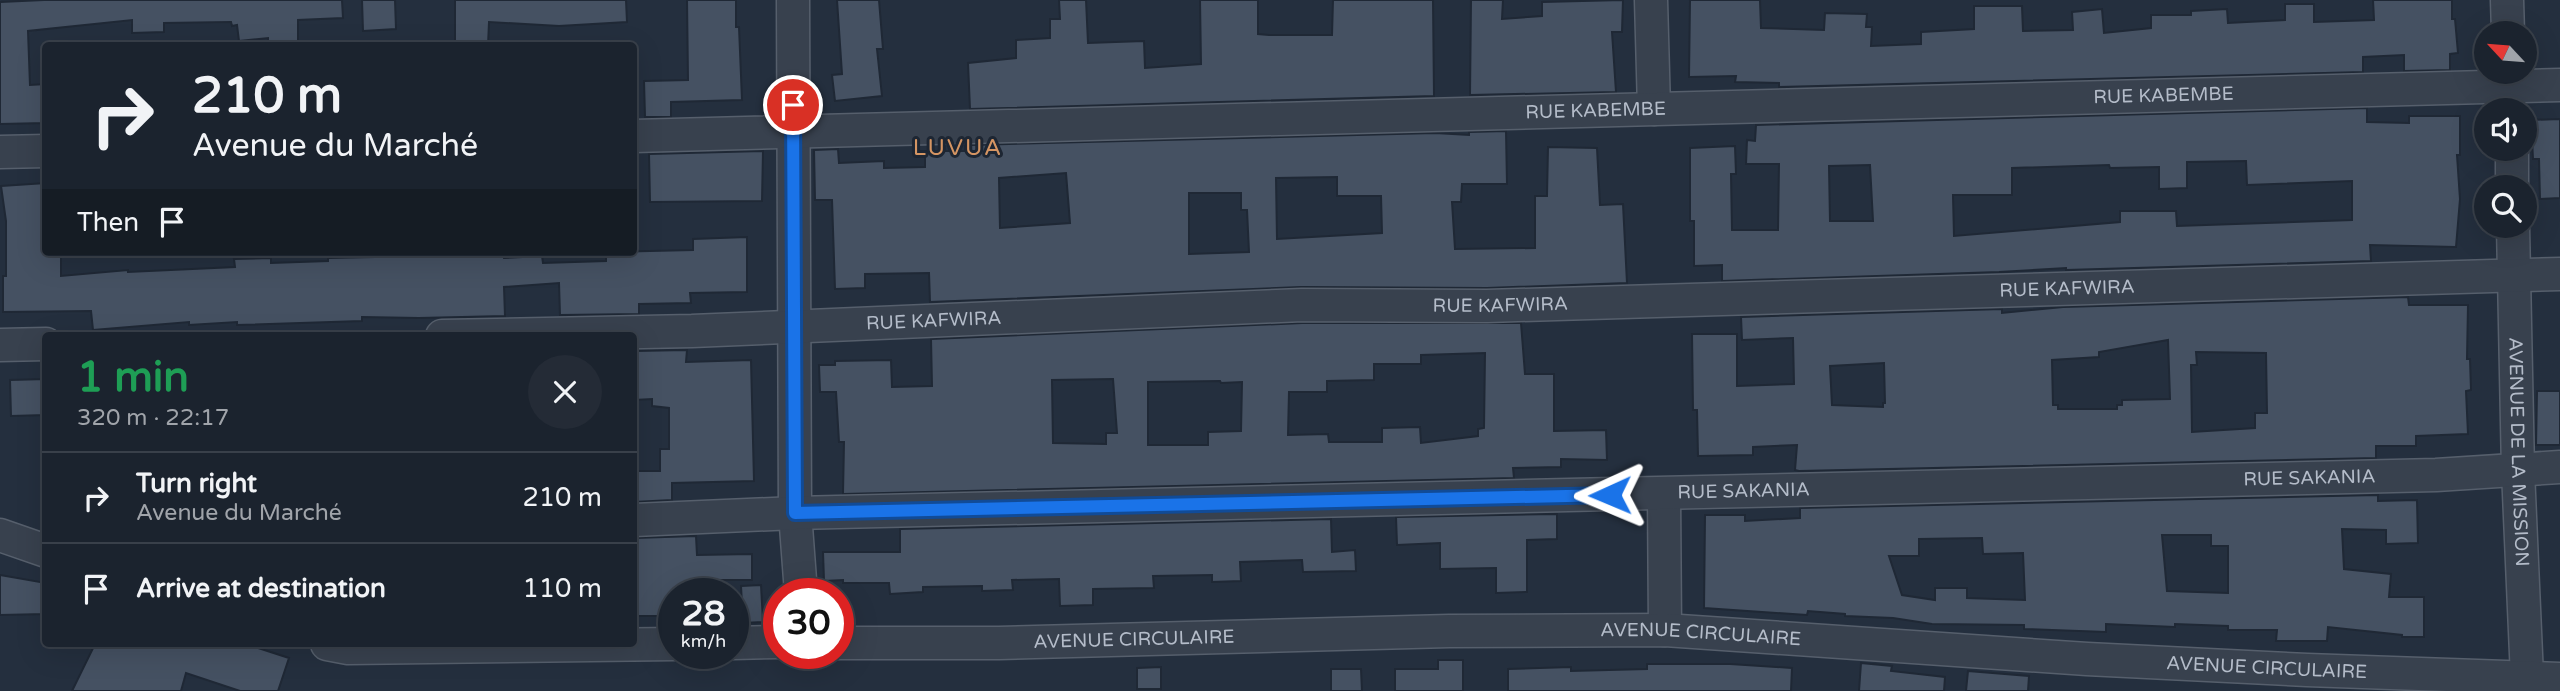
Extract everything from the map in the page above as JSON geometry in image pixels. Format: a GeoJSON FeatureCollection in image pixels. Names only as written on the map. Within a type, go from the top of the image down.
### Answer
{"type":"FeatureCollection","features":[{"type":"Feature","properties":{"kind":"street"},"geometry":{"type":"LineString","coordinates":[[793,0],[795,513],[800,578]]}},
{"type":"Feature","properties":{"kind":"street"},"geometry":{"type":"LineString","coordinates":[[1651,0],[1654,109]]}},
{"type":"Feature","properties":{"kind":"street"},"geometry":{"type":"LineString","coordinates":[[2507,0],[2508,21]]}},
{"type":"Feature","properties":{"kind":"street","name":"RUE KABEMBE"},"geometry":{"type":"LineString","coordinates":[[637,136],[2510,89],[2560,85]]}},
{"type":"Feature","properties":{"kind":"street"},"geometry":{"type":"LineString","coordinates":[[0,152],[42,151]]}},
{"type":"Feature","properties":{"kind":"street","name":"AVENUE DE LA MISSION"},"geometry":{"type":"LineString","coordinates":[[2513,238],[2518,471],[2527,677]]}},
{"type":"Feature","properties":{"kind":"street","name":"RUE KAFWIRA"},"geometry":{"type":"LineString","coordinates":[[599,332],[795,327],[1302,305],[1487,306],[2560,274]]}},
{"type":"Feature","properties":{"kind":"street"},"geometry":{"type":"LineString","coordinates":[[0,345],[42,344]]}},
{"type":"Feature","properties":{"kind":"street","name":"RUE SAKANIA"},"geometry":{"type":"LineString","coordinates":[[637,520],[795,513],[1664,494],[2518,471],[2560,467]]}},
{"type":"Feature","properties":{"kind":"street"},"geometry":{"type":"LineString","coordinates":[[1664,494],[1665,630]]}},
{"type":"Feature","properties":{"kind":"street"},"geometry":{"type":"LineString","coordinates":[[0,535],[42,550]]}},
{"type":"Feature","properties":{"kind":"street","name":"AVENUE CIRCULAIRE"},"geometry":{"type":"LineString","coordinates":[[854,643],[999,643],[1450,631],[1665,630],[2087,659],[2560,679]]}},
{"type":"Feature","properties":{"kind":"street"},"geometry":{"type":"LineString","coordinates":[[637,644],[658,644]]}},
{"type":"Feature","properties":{"kind":"street"},"geometry":{"type":"LineString","coordinates":[[343,647],[430,647]]}},
{"type":"Feature","properties":{"kind":"building"},"geometry":{"type":"Polygon","coordinates":[[[342,0],[343,18],[298,20],[298,42],[268,42],[268,38],[239,41],[237,25],[232,26],[231,22],[164,23],[164,32],[132,33],[132,20],[28,31],[30,85],[42,84],[42,123],[0,124],[0,2],[342,0]]]}},
{"type":"Feature","properties":{"kind":"building"},"geometry":{"type":"Polygon","coordinates":[[[362,0],[395,0],[396,29],[363,31],[362,0]]]}},
{"type":"Feature","properties":{"kind":"building"},"geometry":{"type":"Polygon","coordinates":[[[455,0],[626,0],[627,22],[559,26],[489,22],[488,42],[455,42],[455,0]]]}},
{"type":"Feature","properties":{"kind":"building"},"geometry":{"type":"Polygon","coordinates":[[[687,0],[736,0],[742,100],[671,102],[671,117],[645,117],[644,81],[688,80],[687,0]]]}},
{"type":"Feature","properties":{"kind":"building"},"geometry":{"type":"Polygon","coordinates":[[[837,0],[879,0],[883,49],[877,49],[882,96],[835,101],[832,75],[842,74],[837,0]]]}},
{"type":"Feature","properties":{"kind":"building"},"geometry":{"type":"Polygon","coordinates":[[[1059,0],[1086,0],[1088,43],[1144,41],[1145,68],[1201,64],[1200,0],[1258,0],[1258,34],[1332,35],[1333,0],[1433,0],[1434,96],[970,109],[968,63],[1016,58],[1016,40],[1050,38],[1050,19],[1060,19],[1059,0]]]}},
{"type":"Feature","properties":{"kind":"building"},"geometry":{"type":"Polygon","coordinates":[[[1471,0],[1503,0],[1502,19],[1542,16],[1542,2],[1623,0],[1622,32],[1612,32],[1616,92],[1470,95],[1471,0]]]}},
{"type":"Feature","properties":{"kind":"building"},"geometry":{"type":"Polygon","coordinates":[[[1690,0],[1760,0],[1761,28],[1824,30],[1825,13],[1867,14],[1866,27],[1872,27],[1871,46],[1921,44],[1921,32],[1974,29],[1974,6],[2022,6],[2023,31],[2073,30],[2072,12],[2102,9],[2104,33],[2151,28],[2151,15],[2191,15],[2191,11],[2227,9],[2228,23],[2285,20],[2285,4],[2314,4],[2314,22],[2374,20],[2373,0],[2452,0],[2452,19],[2455,19],[2458,53],[2450,54],[2450,70],[2404,71],[2404,55],[2363,57],[2363,72],[1779,87],[1779,83],[1735,82],[1736,76],[1689,77],[1690,0]]]}},
{"type":"Feature","properties":{"kind":"building"},"geometry":{"type":"Polygon","coordinates":[[[2367,108],[2367,122],[2409,123],[2409,116],[2460,116],[2460,155],[2457,155],[2460,199],[2456,247],[2370,245],[2371,261],[2066,268],[1722,281],[1722,265],[1694,266],[1694,221],[1690,221],[1690,148],[1735,146],[1736,174],[1731,174],[1732,230],[1778,230],[1779,164],[1746,164],[1747,140],[1755,141],[1756,125],[2367,108]],[[2246,161],[2187,162],[2187,188],[2159,189],[2159,167],[2110,168],[2109,165],[2012,168],[2012,195],[1953,195],[1954,236],[2120,222],[2120,211],[2176,211],[2177,226],[2352,220],[2352,181],[2247,185],[2246,161]],[[1870,165],[1829,166],[1830,221],[1873,221],[1870,165]]]}},
{"type":"Feature","properties":{"kind":"building"},"geometry":{"type":"Polygon","coordinates":[[[2560,119],[2560,198],[2540,199],[2537,120],[2560,119]]]}},
{"type":"Feature","properties":{"kind":"building"},"geometry":{"type":"Polygon","coordinates":[[[1506,131],[1507,184],[1462,184],[1461,202],[1452,202],[1455,249],[1535,248],[1535,196],[1547,196],[1548,147],[1597,148],[1600,205],[1623,204],[1627,283],[1487,288],[1301,287],[930,302],[929,273],[865,274],[865,288],[835,289],[832,200],[815,200],[814,150],[838,149],[839,163],[884,161],[884,168],[925,167],[925,151],[971,151],[971,145],[1435,133],[1469,135],[1469,132],[1506,131]],[[1066,173],[999,178],[1000,228],[1070,223],[1066,173]],[[1337,177],[1276,178],[1277,239],[1382,233],[1381,196],[1337,196],[1337,177]],[[1189,193],[1189,254],[1249,252],[1247,210],[1241,210],[1241,193],[1189,193]]]}},
{"type":"Feature","properties":{"kind":"building"},"geometry":{"type":"Polygon","coordinates":[[[763,151],[762,201],[650,202],[649,154],[763,151]]]}},
{"type":"Feature","properties":{"kind":"building"},"geometry":{"type":"Polygon","coordinates":[[[42,183],[42,256],[61,256],[61,276],[128,270],[235,267],[234,259],[271,258],[271,263],[374,256],[542,256],[543,263],[606,261],[606,256],[637,256],[637,251],[693,250],[693,239],[747,237],[747,292],[690,293],[691,303],[639,304],[639,314],[560,315],[559,283],[504,287],[505,316],[362,317],[362,321],[237,325],[237,322],[189,325],[189,322],[93,330],[91,311],[3,312],[6,221],[1,186],[42,183]]]}},
{"type":"Feature","properties":{"kind":"building"},"geometry":{"type":"Polygon","coordinates":[[[2408,297],[2409,305],[2468,305],[2467,359],[2470,359],[2471,390],[2466,391],[2468,434],[2416,436],[2416,446],[2376,446],[2376,458],[1799,471],[1795,470],[1797,445],[1753,447],[1753,455],[1698,456],[1697,410],[1693,410],[1692,334],[1737,334],[1737,386],[1794,384],[1793,338],[1742,340],[1741,317],[2002,309],[2002,313],[2063,307],[2408,297]],[[2168,340],[2099,352],[2099,357],[2052,360],[2053,405],[2058,405],[2058,409],[2117,409],[2117,405],[2122,405],[2122,400],[2170,399],[2168,340]],[[2196,352],[2197,365],[2191,365],[2192,432],[2255,428],[2255,413],[2267,413],[2266,353],[2196,352]],[[1884,363],[1830,366],[1832,405],[1883,407],[1884,363]]]}},
{"type":"Feature","properties":{"kind":"building"},"geometry":{"type":"Polygon","coordinates":[[[1302,323],[1521,323],[1525,374],[1554,374],[1554,431],[1606,430],[1607,460],[1561,459],[1561,467],[1513,468],[1514,478],[843,494],[844,442],[839,442],[836,392],[820,392],[819,365],[835,365],[835,361],[891,360],[892,387],[932,386],[931,339],[1302,323]],[[1485,353],[1421,355],[1421,364],[1374,364],[1374,380],[1327,381],[1327,392],[1289,392],[1288,435],[1328,434],[1329,442],[1382,442],[1382,428],[1420,427],[1421,443],[1478,436],[1478,429],[1484,428],[1485,353]],[[1113,379],[1052,380],[1053,443],[1106,444],[1106,433],[1117,433],[1113,379]],[[1148,382],[1148,445],[1208,445],[1208,432],[1241,431],[1242,382],[1148,382]]]}},
{"type":"Feature","properties":{"kind":"building"},"geometry":{"type":"Polygon","coordinates":[[[687,350],[686,362],[751,360],[754,481],[672,483],[672,500],[637,502],[637,471],[660,471],[660,449],[669,449],[669,408],[652,406],[652,399],[637,400],[637,351],[687,350]]]}},
{"type":"Feature","properties":{"kind":"building"},"geometry":{"type":"Polygon","coordinates":[[[42,379],[42,415],[11,416],[10,380],[42,379]]]}},
{"type":"Feature","properties":{"kind":"building"},"geometry":{"type":"Polygon","coordinates":[[[2537,391],[2560,391],[2560,445],[2536,445],[2537,391]]]}},
{"type":"Feature","properties":{"kind":"building"},"geometry":{"type":"Polygon","coordinates":[[[2378,495],[2378,501],[2417,500],[2418,543],[2386,544],[2386,530],[2342,529],[2344,569],[2391,574],[2389,597],[2424,597],[2424,637],[2402,637],[2328,627],[2327,641],[2276,641],[2277,630],[2228,630],[2228,626],[2106,624],[2106,632],[2024,629],[2024,625],[1932,624],[1808,611],[1807,615],[1704,608],[1705,515],[1745,515],[1745,521],[1800,518],[1800,508],[2378,495]],[[2162,535],[2167,591],[2228,593],[2228,546],[2211,546],[2211,535],[2162,535]],[[1982,538],[1919,539],[1919,556],[1889,556],[1902,595],[1935,600],[1935,588],[1967,588],[1967,598],[2025,600],[2023,553],[1983,554],[1982,538]]]}},
{"type":"Feature","properties":{"kind":"building"},"geometry":{"type":"Polygon","coordinates":[[[1557,514],[1557,539],[1527,540],[1527,592],[1496,593],[1496,568],[1440,569],[1440,543],[1397,545],[1396,517],[1557,514]]]}},
{"type":"Feature","properties":{"kind":"building"},"geometry":{"type":"Polygon","coordinates":[[[1331,519],[1332,552],[1355,550],[1356,571],[1303,572],[1302,560],[1240,562],[1241,581],[1212,582],[1212,575],[1153,576],[1154,588],[1093,589],[1093,605],[1060,606],[1059,579],[1012,580],[1013,590],[982,591],[982,586],[923,587],[923,592],[890,594],[889,583],[854,583],[854,578],[824,578],[823,552],[900,552],[900,529],[1331,519]]]}},
{"type":"Feature","properties":{"kind":"building"},"geometry":{"type":"Polygon","coordinates":[[[696,536],[697,555],[752,554],[752,580],[658,578],[658,616],[637,616],[637,538],[696,536]]]}},
{"type":"Feature","properties":{"kind":"building"},"geometry":{"type":"Polygon","coordinates":[[[0,575],[42,582],[42,614],[0,615],[0,575]]]}},
{"type":"Feature","properties":{"kind":"building"},"geometry":{"type":"Polygon","coordinates":[[[761,585],[763,622],[749,623],[749,586],[761,585]]]}},
{"type":"Feature","properties":{"kind":"building"},"geometry":{"type":"Polygon","coordinates":[[[94,647],[255,647],[289,658],[278,691],[240,691],[186,673],[181,691],[72,691],[94,647]]]}},
{"type":"Feature","properties":{"kind":"building"},"geometry":{"type":"Polygon","coordinates":[[[1438,660],[1463,660],[1463,691],[1395,691],[1395,669],[1438,669],[1438,660]]]}},
{"type":"Feature","properties":{"kind":"building"},"geometry":{"type":"Polygon","coordinates":[[[1861,663],[1892,666],[1891,671],[1945,677],[1944,691],[1859,691],[1861,663]]]}},
{"type":"Feature","properties":{"kind":"building"},"geometry":{"type":"Polygon","coordinates":[[[1647,664],[1730,664],[1792,668],[1791,691],[1508,691],[1508,669],[1647,669],[1647,664]]]}},
{"type":"Feature","properties":{"kind":"building"},"geometry":{"type":"Polygon","coordinates":[[[1161,667],[1161,689],[1137,689],[1137,668],[1161,667]]]}},
{"type":"Feature","properties":{"kind":"building"},"geometry":{"type":"Polygon","coordinates":[[[1331,669],[1361,669],[1362,691],[1331,691],[1331,669]]]}},
{"type":"Feature","properties":{"kind":"building"},"geometry":{"type":"Polygon","coordinates":[[[1968,671],[2029,676],[2028,691],[1966,691],[1968,671]]]}},
{"type":"Feature","properties":{"kind":"district","name":"LUVUA"},"geometry":{"type":"Point","coordinates":[958,148]}},
{"type":"Feature","properties":{"kind":"route"},"geometry":{"type":"LineString","coordinates":[[793,105],[795,513],[1610,495]]}}]}
